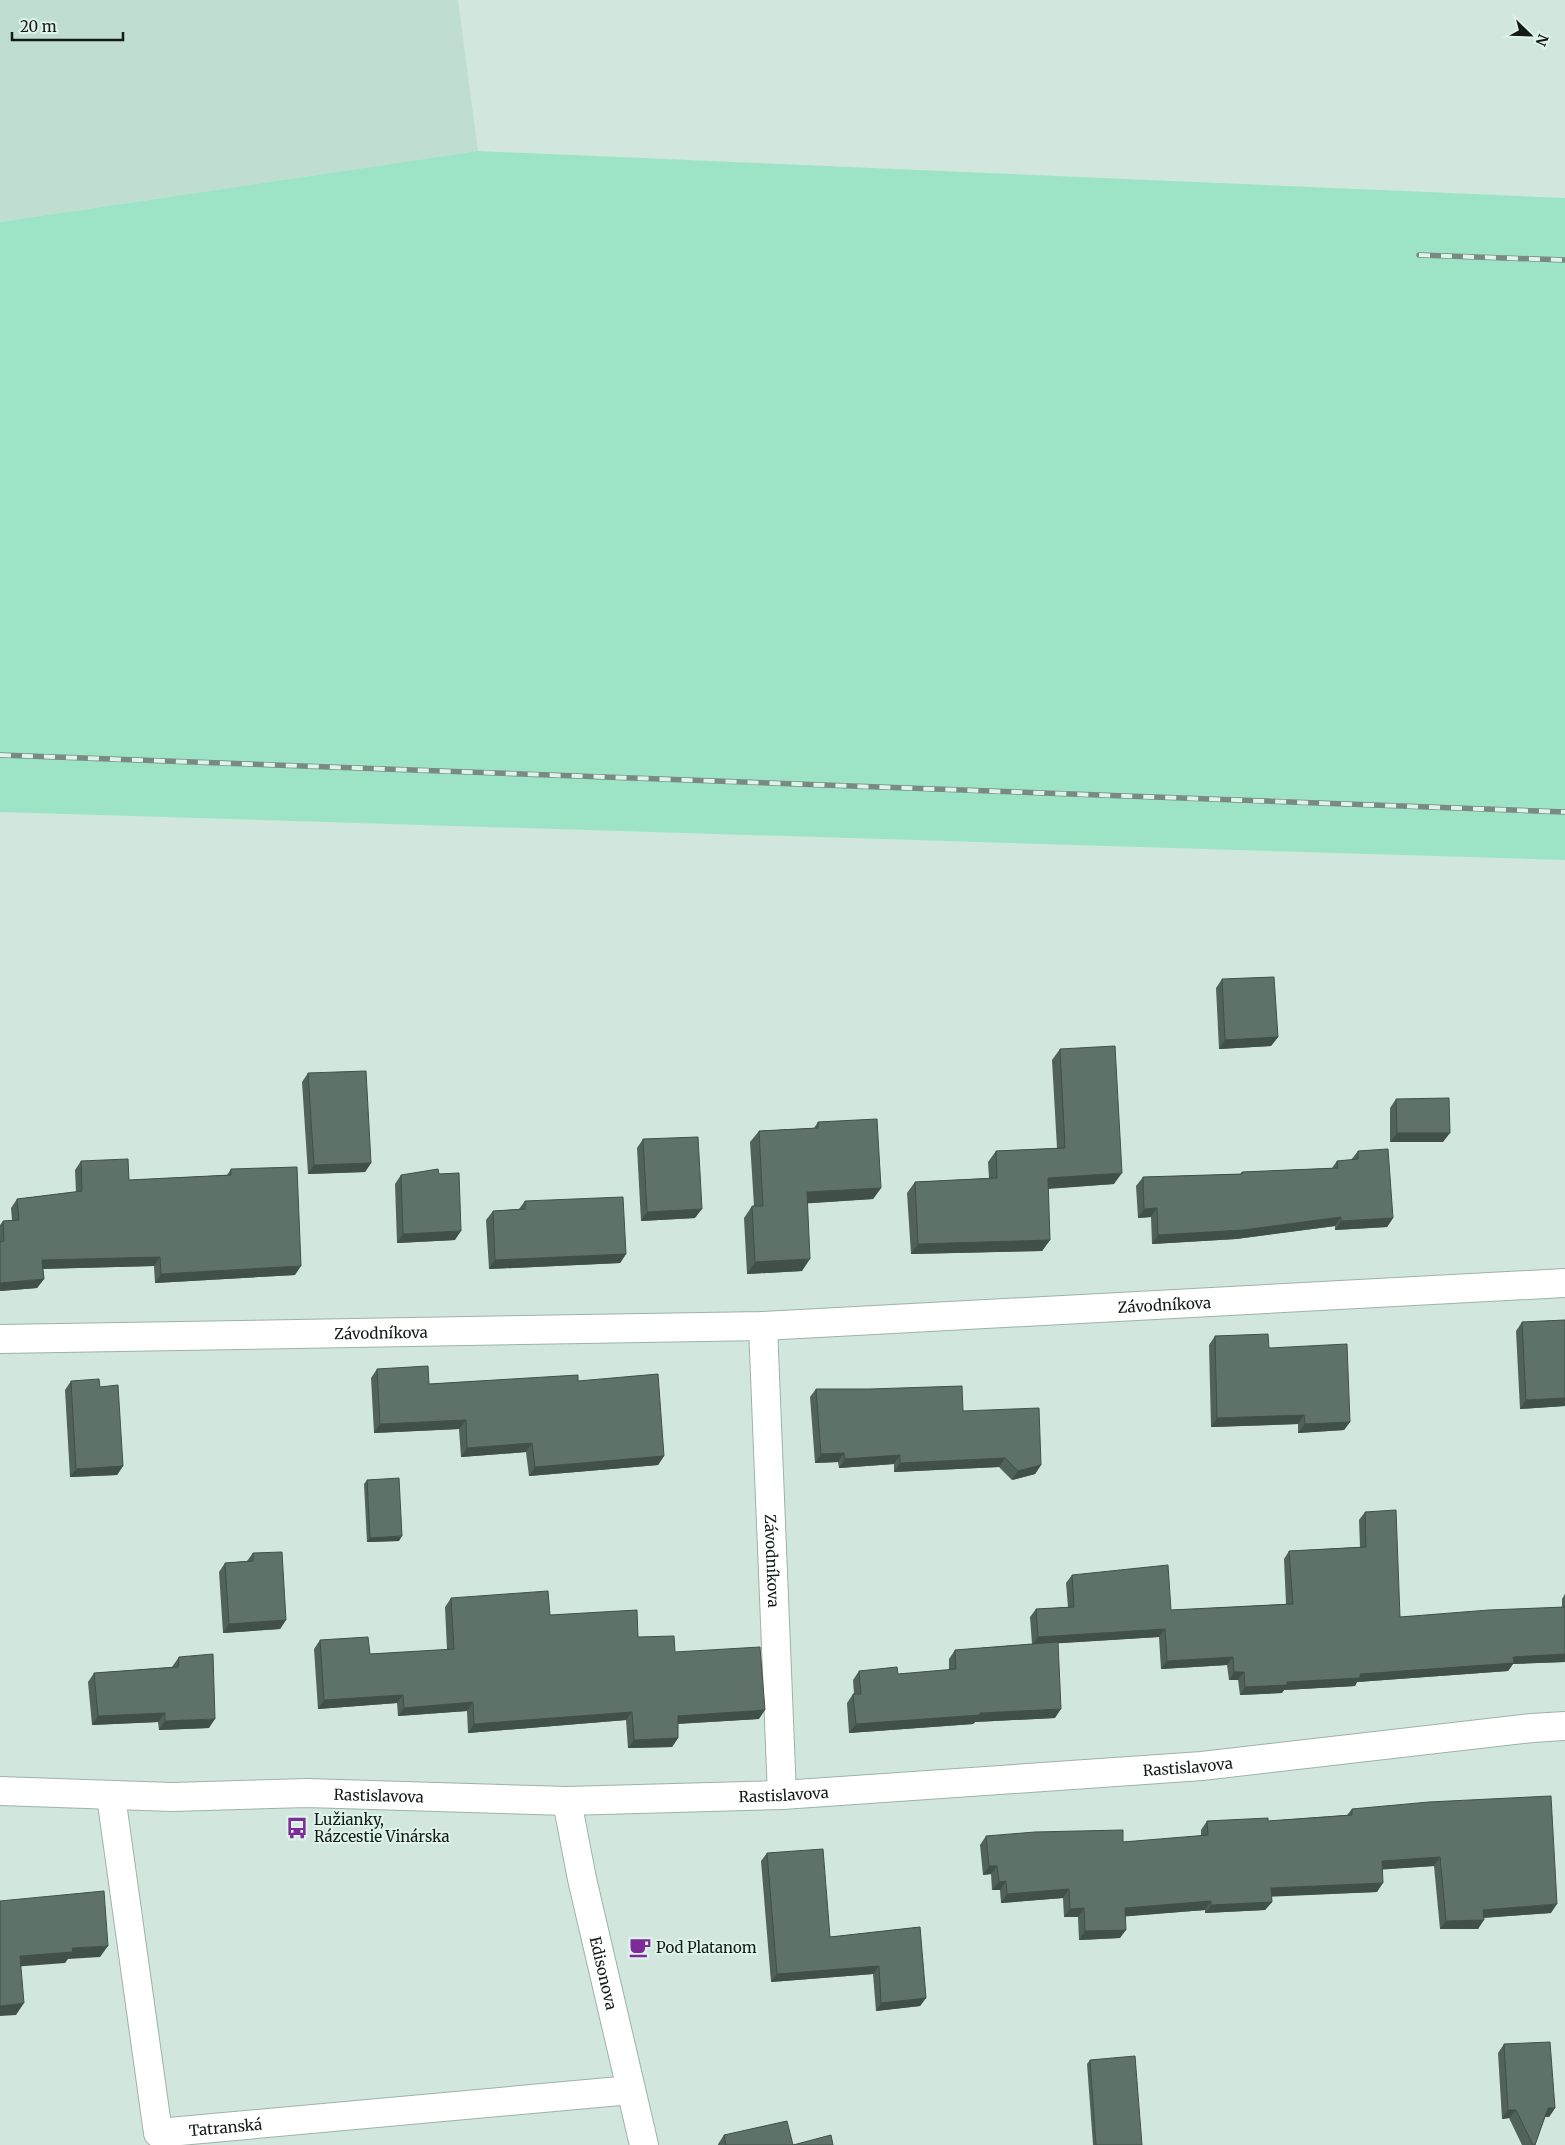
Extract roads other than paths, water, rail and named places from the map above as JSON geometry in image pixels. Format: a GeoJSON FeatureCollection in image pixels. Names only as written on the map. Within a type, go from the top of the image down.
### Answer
{"type":"FeatureCollection","features":[{"type":"Feature","properties":{"kind":"street","name":"Závodníkova"},"geometry":{"type":"LineString","coordinates":[[0,1339],[763,1326],[1565,1283]]}},
{"type":"Feature","properties":{"kind":"street","name":"Závodníkova"},"geometry":{"type":"LineString","coordinates":[[763,1326],[782,1795]]}},
{"type":"Feature","properties":{"kind":"street","name":"Rastislavova"},"geometry":{"type":"LineString","coordinates":[[0,1791],[172,1797],[307,1793],[567,1801],[782,1795],[1202,1766],[1532,1728],[1565,1726]]}},
{"type":"Feature","properties":{"kind":"street","name":"Tatranská"},"geometry":{"type":"LineString","coordinates":[[111,1796],[158,2133],[631,2090]]}},
{"type":"Feature","properties":{"kind":"street","name":"Edisonova"},"geometry":{"type":"LineString","coordinates":[[567,1801],[584,1888],[644,2145]]}},
{"type":"Feature","properties":{"kind":"railway"},"geometry":{"type":"LineString","coordinates":[[1419,255],[1565,260]]}},
{"type":"Feature","properties":{"kind":"railway"},"geometry":{"type":"LineString","coordinates":[[0,755],[1565,812]]}},
{"type":"Feature","properties":{"kind":"place","name":"Lužianky, Rázcestie Vinárska"},"geometry":{"type":"Point","coordinates":[297,1828]}},
{"type":"Feature","properties":{"kind":"place","name":"Pod Platanom"},"geometry":{"type":"Point","coordinates":[640,1947]}}]}
